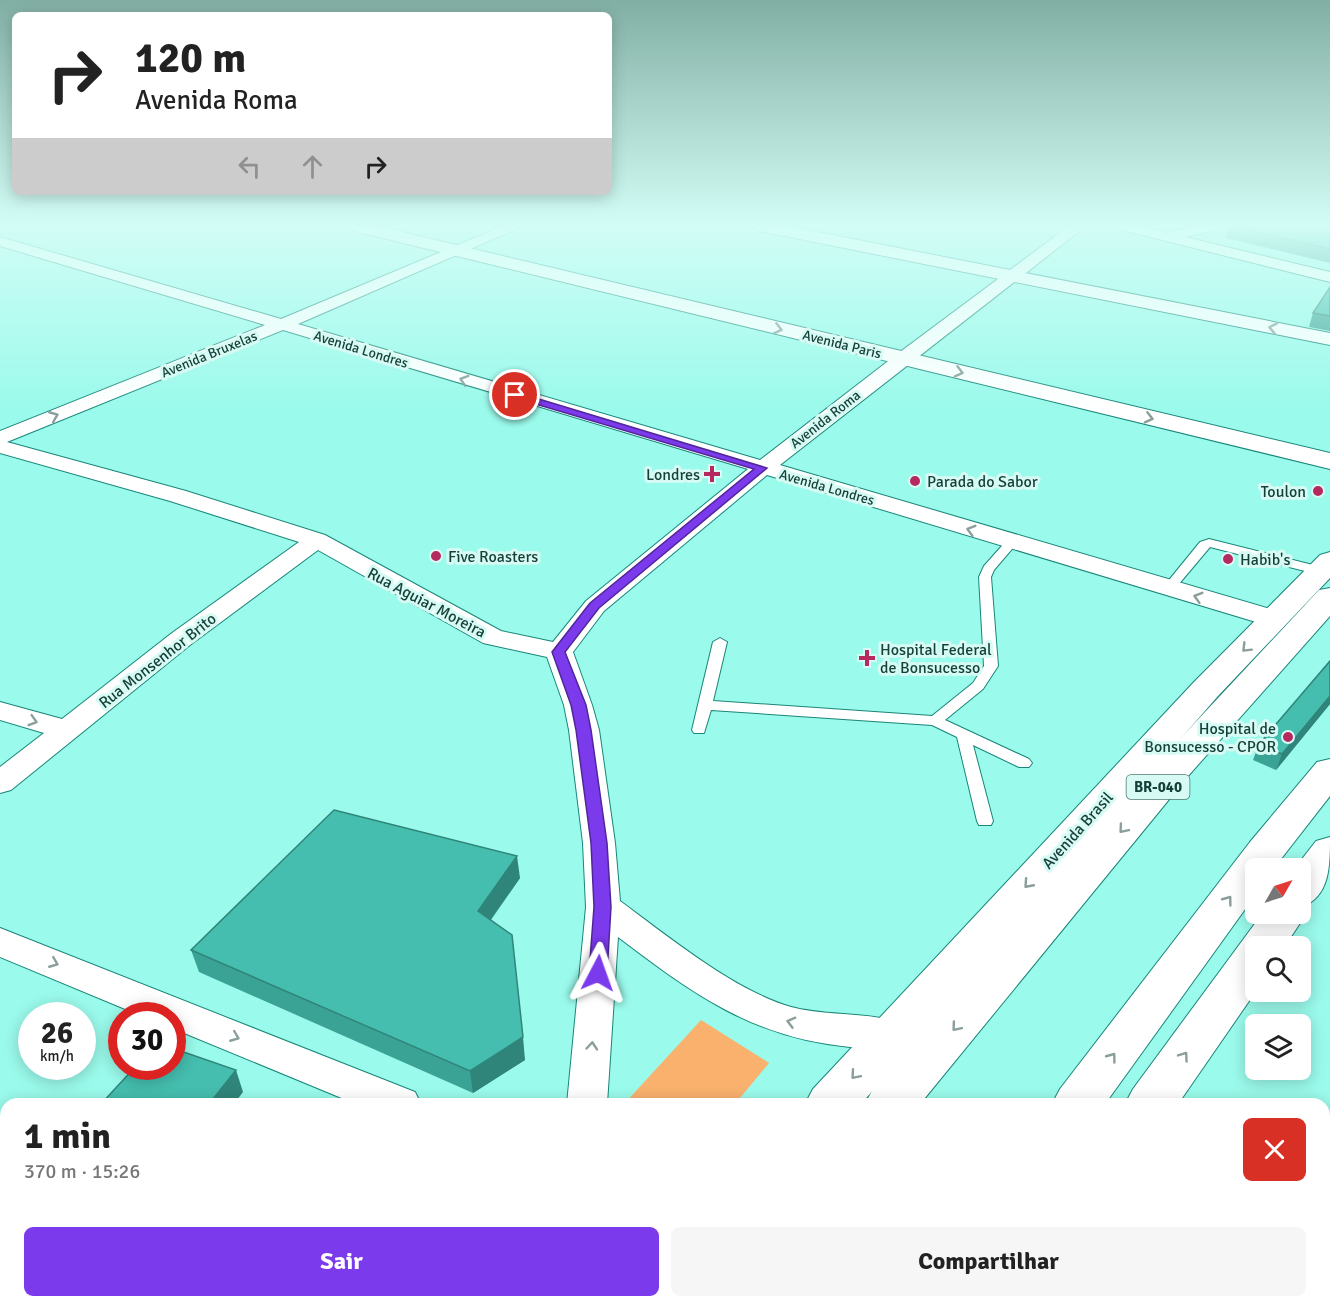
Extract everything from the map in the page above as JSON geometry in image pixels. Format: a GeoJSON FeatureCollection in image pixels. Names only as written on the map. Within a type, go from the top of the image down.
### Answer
{"type":"FeatureCollection","features":[{"type":"Feature","properties":{"kind":"main road","name":"Avenida Paris"},"geometry":{"type":"LineString","coordinates":[[605,287],[1330,461]]}},
{"type":"Feature","properties":{"kind":"main road"},"geometry":{"type":"LineString","coordinates":[[1068,287],[1330,339]]}},
{"type":"Feature","properties":{"kind":"main road","name":"Avenida Brasil"},"geometry":{"type":"LineString","coordinates":[[835,1098],[1206,689],[1275,619],[1327,576]]}},
{"type":"Feature","properties":{"kind":"main road","name":"Avenida Brasil"},"geometry":{"type":"LineString","coordinates":[[896,1098],[1176,766],[1327,576]]}},
{"type":"Feature","properties":{"kind":"main road"},"geometry":{"type":"LineString","coordinates":[[1081,1098],[1264,852],[1330,771]]}},
{"type":"Feature","properties":{"kind":"main road"},"geometry":{"type":"LineString","coordinates":[[1311,877],[1330,851]]}},
{"type":"Feature","properties":{"kind":"main road"},"geometry":{"type":"LineString","coordinates":[[1154,1098],[1245,971]]}},
{"type":"Feature","properties":{"kind":"street","name":"Avenida Londres"},"geometry":{"type":"LineString","coordinates":[[154,287],[1275,619]]}},
{"type":"Feature","properties":{"kind":"street","name":"Avenida Bruxelas"},"geometry":{"type":"LineString","coordinates":[[4,452],[281,325],[371,287]]}},
{"type":"Feature","properties":{"kind":"street","name":"Avenida Roma"},"geometry":{"type":"LineString","coordinates":[[559,652],[595,606],[762,468],[997,287]]}},
{"type":"Feature","properties":{"kind":"street","name":"Rua Aguiar Moreira"},"geometry":{"type":"LineString","coordinates":[[4,452],[178,496],[316,540],[492,637],[559,652]]}},
{"type":"Feature","properties":{"kind":"street","name":"Rua Monsenhor Brito"},"geometry":{"type":"LineString","coordinates":[[0,783],[182,639],[316,540]]}},
{"type":"Feature","properties":{"kind":"street"},"geometry":{"type":"LineString","coordinates":[[559,652],[578,705],[584,730],[599,843],[603,907],[587,1098]]}},
{"type":"Feature","properties":{"kind":"street"},"geometry":{"type":"LineString","coordinates":[[0,711],[66,730]]}},
{"type":"Feature","properties":{"kind":"street"},"geometry":{"type":"LineString","coordinates":[[603,907],[688,969],[762,1011],[789,1022],[815,1027],[890,1035]]}},
{"type":"Feature","properties":{"kind":"street"},"geometry":{"type":"LineString","coordinates":[[0,942],[386,1098]]}},
{"type":"Feature","properties":{"kind":"lane"},"geometry":{"type":"LineString","coordinates":[[935,721],[978,686],[991,666],[985,577],[988,569],[1012,542]]}},
{"type":"Feature","properties":{"kind":"lane"},"geometry":{"type":"LineString","coordinates":[[1169,588],[1204,544],[1209,543],[1327,576]]}},
{"type":"Feature","properties":{"kind":"lane"},"geometry":{"type":"LineString","coordinates":[[699,730],[720,642]]}},
{"type":"Feature","properties":{"kind":"lane"},"geometry":{"type":"LineString","coordinates":[[705,705],[935,721],[1024,763]]}},
{"type":"Feature","properties":{"kind":"lane"},"geometry":{"type":"LineString","coordinates":[[963,733],[985,821]]}},
{"type":"Feature","properties":{"kind":"shaded area"},"geometry":{"type":"Polygon","coordinates":[[[701,1020],[769,1063],[740,1098],[630,1098],[701,1020]]]}},
{"type":"Feature","properties":{"kind":"building"},"geometry":{"type":"Polygon","coordinates":[[[1330,287],[1330,287],[1330,316],[1313,313],[1330,287]]]}},
{"type":"Feature","properties":{"kind":"building","name":"Hospital de Bonsucesso - CPOR"},"geometry":{"type":"Polygon","coordinates":[[[1330,661],[1330,696],[1282,754],[1259,744],[1330,661]]]}},
{"type":"Feature","properties":{"kind":"building"},"geometry":{"type":"Polygon","coordinates":[[[334,810],[517,856],[478,911],[512,935],[523,1037],[470,1071],[191,950],[334,810]]]}},
{"type":"Feature","properties":{"kind":"building"},"geometry":{"type":"Polygon","coordinates":[[[186,1053],[236,1070],[214,1098],[107,1098],[123,1080],[186,1080],[186,1053]]]}},
{"type":"Feature","properties":{"kind":"place","name":"Londres"},"geometry":{"type":"Point","coordinates":[712,474]}},
{"type":"Feature","properties":{"kind":"place","name":"Parada do Sabor"},"geometry":{"type":"Point","coordinates":[915,481]}},
{"type":"Feature","properties":{"kind":"place","name":"Toulon"},"geometry":{"type":"Point","coordinates":[1318,491]}},
{"type":"Feature","properties":{"kind":"place","name":"Five Roasters"},"geometry":{"type":"Point","coordinates":[436,556]}},
{"type":"Feature","properties":{"kind":"place","name":"Habib's"},"geometry":{"type":"Point","coordinates":[1228,559]}},
{"type":"Feature","properties":{"kind":"place","name":"Hospital Federal de Bonsucesso"},"geometry":{"type":"Point","coordinates":[867,658]}},
{"type":"Feature","properties":{"kind":"place","name":"Hospital de Bonsucesso - CPOR"},"geometry":{"type":"Point","coordinates":[1288,737]}},
{"type":"Feature","properties":{"kind":"route"},"geometry":{"type":"LineString","coordinates":[[515,395],[762,468],[595,606],[559,652],[578,705],[584,730],[599,843],[603,907],[598,973]]}}]}
